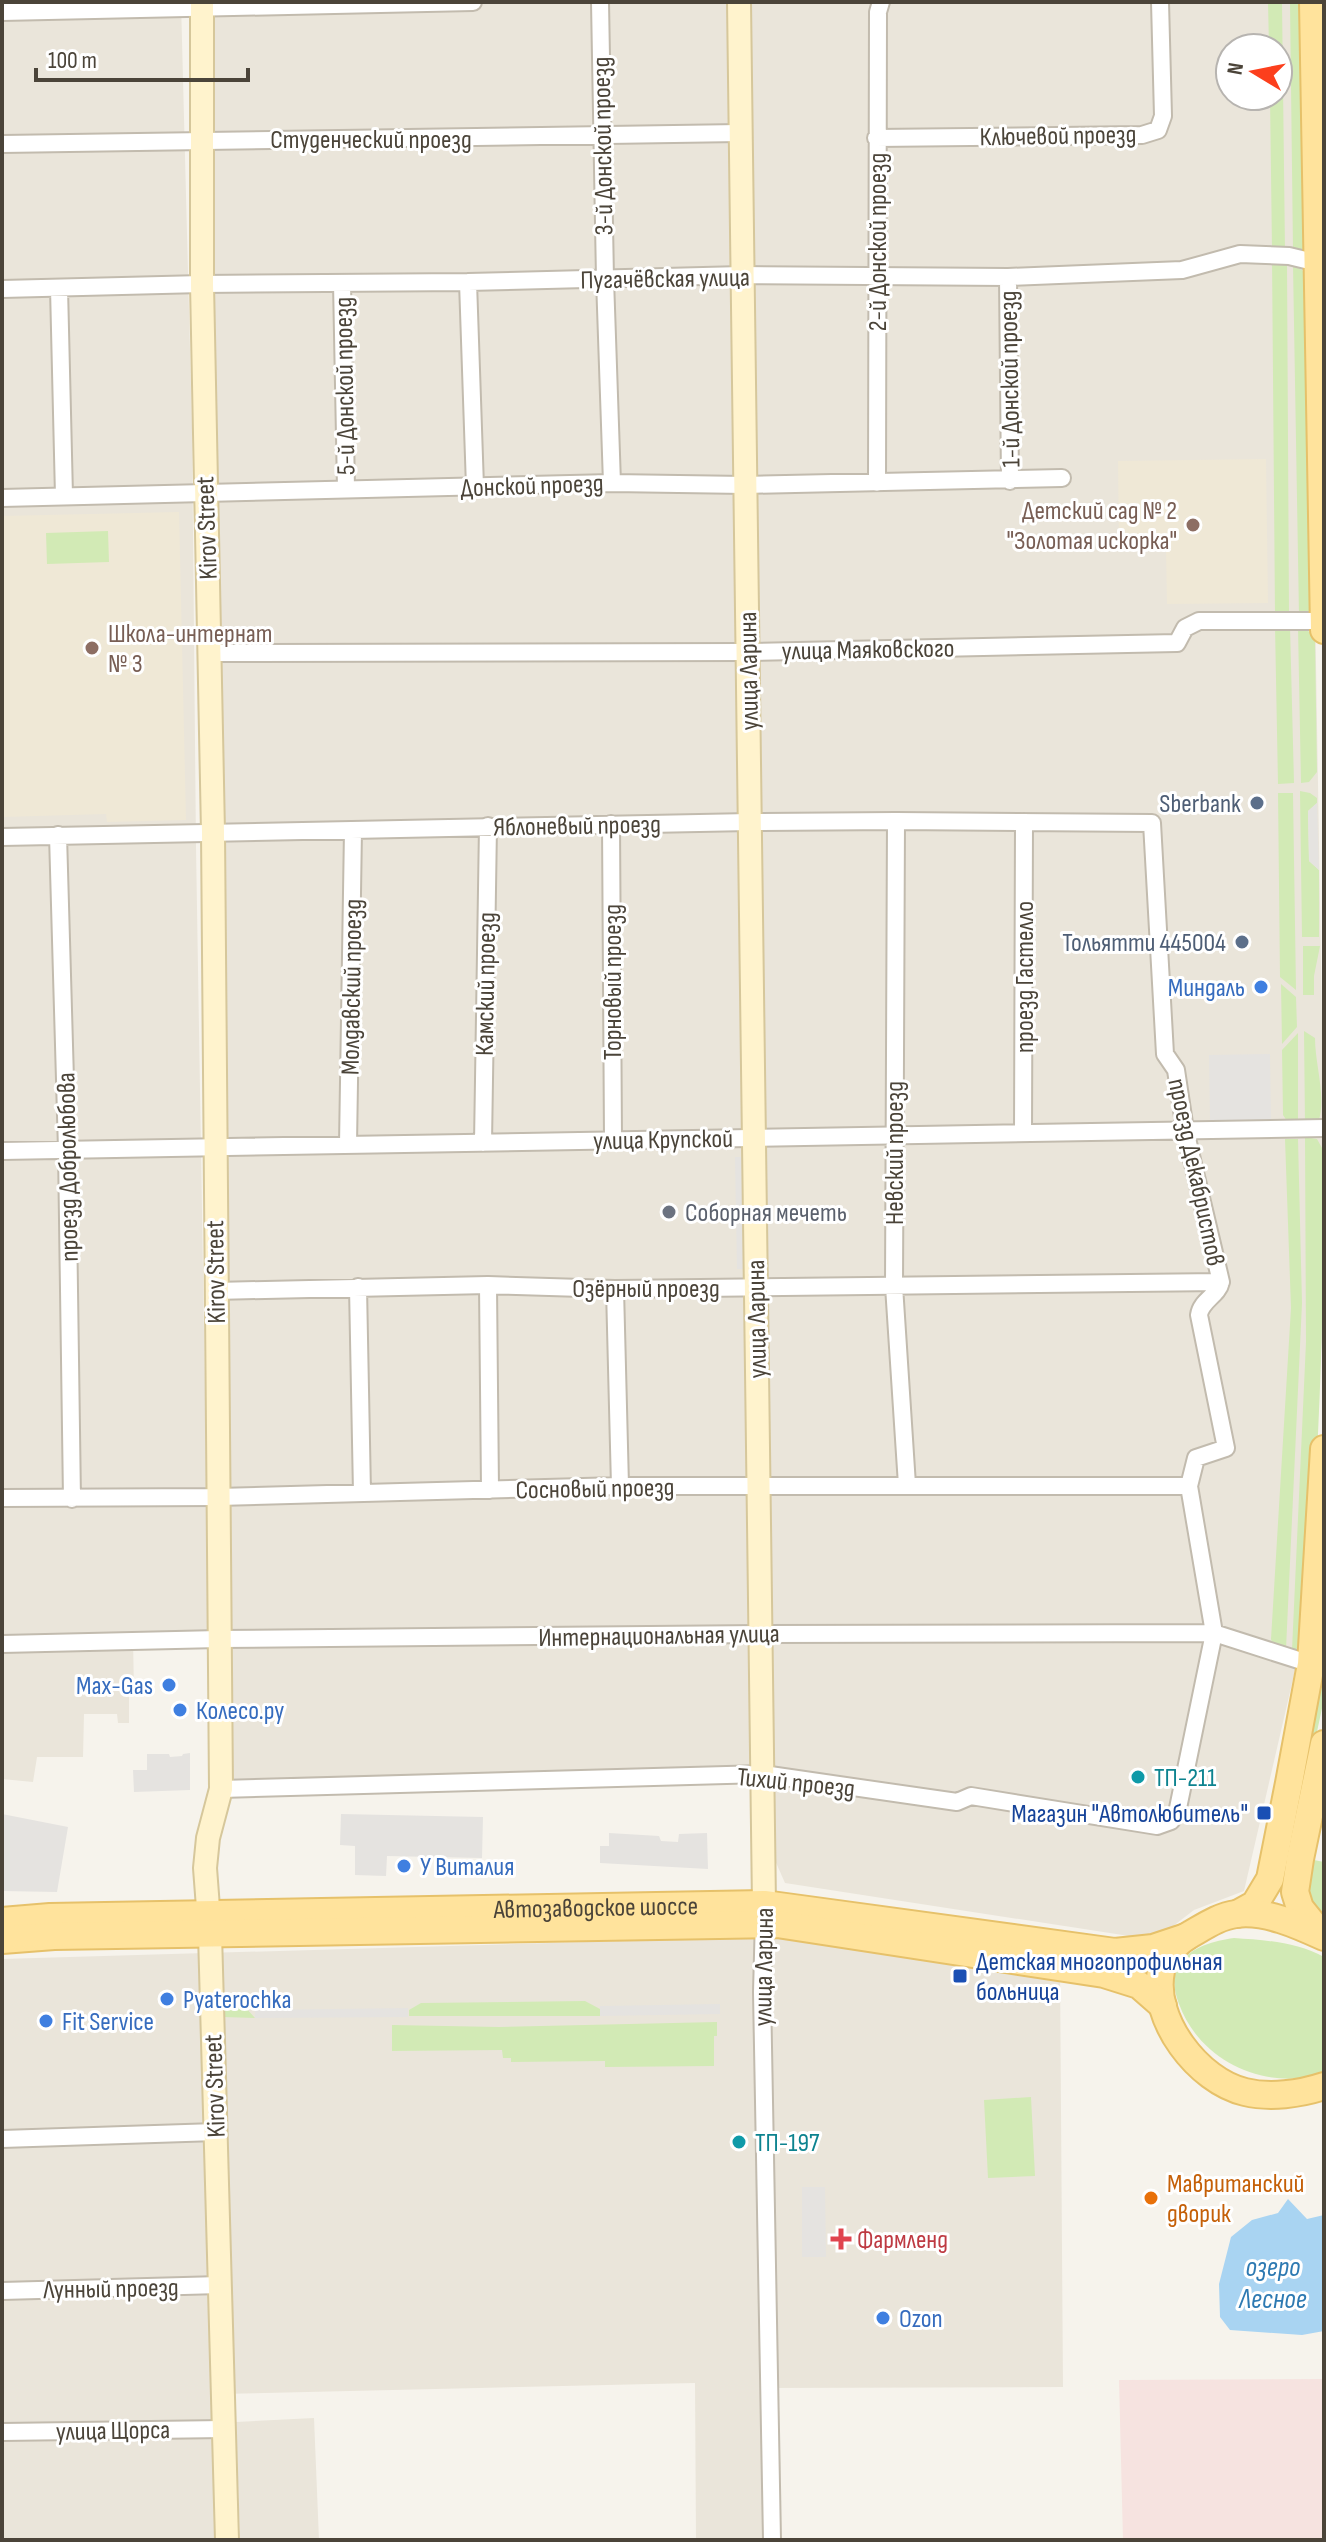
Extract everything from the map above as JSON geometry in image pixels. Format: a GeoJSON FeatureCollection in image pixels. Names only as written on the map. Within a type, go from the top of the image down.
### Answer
{"type":"FeatureCollection","features":[{"type":"Feature","properties":{"kind":"main road"},"geometry":{"type":"LineString","coordinates":[[1313,2],[1320,264],[1324,630]]}},
{"type":"Feature","properties":{"kind":"main road"},"geometry":{"type":"LineString","coordinates":[[1324,1449],[1311,1664],[1270,1879],[1255,1904],[1212,1922],[1186,1937],[1168,1953],[1161,1969],[1159,1987],[1165,2018],[1180,2043],[1201,2067],[1225,2083],[1245,2092],[1270,2093],[1308,2091],[1324,2086]]}},
{"type":"Feature","properties":{"kind":"main road"},"geometry":{"type":"LineString","coordinates":[[1324,1744],[1295,1892],[1300,1908],[1324,1937]]}},
{"type":"Feature","properties":{"kind":"main road","name":"Автозаводское шоссе"},"geometry":{"type":"LineString","coordinates":[[764,1914],[1104,1974],[1139,1985],[1163,2006]]}},
{"type":"Feature","properties":{"kind":"main road","name":"Автозаводское шоссе"},"geometry":{"type":"LineString","coordinates":[[2,1940],[209,1924],[764,1914],[1115,1952],[1153,1948],[1186,1937]]}},
{"type":"Feature","properties":{"kind":"main road"},"geometry":{"type":"LineString","coordinates":[[1237,1914],[1296,1924],[1324,1937]]}},
{"type":"Feature","properties":{"kind":"main road","name":"Автозаводское шоссе"},"geometry":{"type":"LineString","coordinates":[[2,1921],[50,1917],[209,1924]]}},
{"type":"Feature","properties":{"kind":"street"},"geometry":{"type":"LineString","coordinates":[[2,12],[202,5],[473,2]]}},
{"type":"Feature","properties":{"kind":"street","name":"3-й Донской проезд"},"geometry":{"type":"LineString","coordinates":[[600,2],[612,483]]}},
{"type":"Feature","properties":{"kind":"street","name":"улица Ларина"},"geometry":{"type":"LineString","coordinates":[[739,2],[763,1774],[762,1992],[772,2540]]}},
{"type":"Feature","properties":{"kind":"street","name":"2-й Донской проезд"},"geometry":{"type":"LineString","coordinates":[[877,483],[876,138],[878,12],[881,2]]}},
{"type":"Feature","properties":{"kind":"street","name":"Ключевой проезд"},"geometry":{"type":"LineString","coordinates":[[876,138],[1142,135],[1158,130],[1163,116],[1160,2]]}},
{"type":"Feature","properties":{"kind":"street","name":"Kirov Street"},"geometry":{"type":"LineString","coordinates":[[202,5],[202,284],[213,832],[221,1789],[208,1838],[205,1868],[227,2540]]}},
{"type":"Feature","properties":{"kind":"street","name":"Студенческий проезд"},"geometry":{"type":"LineString","coordinates":[[2,144],[740,133]]}},
{"type":"Feature","properties":{"kind":"street","name":"Пугачёвская улица"},"geometry":{"type":"LineString","coordinates":[[2,289],[742,275],[1008,277],[1182,270],[1240,254],[1289,256],[1320,264]]}},
{"type":"Feature","properties":{"kind":"street","name":"1-й Донской проезд"},"geometry":{"type":"LineString","coordinates":[[1008,277],[1010,481]]}},
{"type":"Feature","properties":{"kind":"street"},"geometry":{"type":"LineString","coordinates":[[468,282],[475,487]]}},
{"type":"Feature","properties":{"kind":"street","name":"5-й Донской проезд"},"geometry":{"type":"LineString","coordinates":[[342,283],[346,488]]}},
{"type":"Feature","properties":{"kind":"street"},"geometry":{"type":"LineString","coordinates":[[59,288],[64,496]]}},
{"type":"Feature","properties":{"kind":"street","name":"Донской проезд"},"geometry":{"type":"LineString","coordinates":[[2,498],[346,488],[612,483],[745,485],[1062,478]]}},
{"type":"Feature","properties":{"kind":"street","name":"улица Маяковского"},"geometry":{"type":"LineString","coordinates":[[210,653],[747,652],[1177,643],[1185,628],[1199,621],[1324,621]]}},
{"type":"Feature","properties":{"kind":"street","name":"Невский проезд"},"geometry":{"type":"LineString","coordinates":[[896,821],[894,1286],[907,1485]]}},
{"type":"Feature","properties":{"kind":"street","name":"Яблоневый проезд"},"geometry":{"type":"LineString","coordinates":[[2,837],[750,822],[1152,823]]}},
{"type":"Feature","properties":{"kind":"street","name":"проезд Гастелло"},"geometry":{"type":"LineString","coordinates":[[1023,1133],[1024,822]]}},
{"type":"Feature","properties":{"kind":"street","name":"проезд Декабристов"},"geometry":{"type":"LineString","coordinates":[[1152,823],[1165,1054],[1176,1070],[1185,1130],[1221,1282],[1220,1289],[1200,1308],[1199,1315],[1226,1448],[1196,1458],[1189,1486]]}},
{"type":"Feature","properties":{"kind":"street","name":"Торновый проезд"},"geometry":{"type":"LineString","coordinates":[[611,824],[613,1140]]}},
{"type":"Feature","properties":{"kind":"street","name":"Камский проезд"},"geometry":{"type":"LineString","coordinates":[[483,1143],[488,826]]}},
{"type":"Feature","properties":{"kind":"street","name":"Молдавский проезд"},"geometry":{"type":"LineString","coordinates":[[348,1145],[353,830]]}},
{"type":"Feature","properties":{"kind":"street","name":"проезд Добролюбова"},"geometry":{"type":"LineString","coordinates":[[58,835],[72,1499]]}},
{"type":"Feature","properties":{"kind":"street","name":"улица Крупской"},"geometry":{"type":"LineString","coordinates":[[2,1151],[1324,1128]]}},
{"type":"Feature","properties":{"kind":"street","name":"Озёрный проезд"},"geometry":{"type":"LineString","coordinates":[[215,1291],[488,1285],[615,1289],[1221,1282]]}},
{"type":"Feature","properties":{"kind":"street"},"geometry":{"type":"LineString","coordinates":[[488,1285],[490,1490]]}},
{"type":"Feature","properties":{"kind":"street"},"geometry":{"type":"LineString","coordinates":[[358,1287],[362,1493]]}},
{"type":"Feature","properties":{"kind":"street"},"geometry":{"type":"LineString","coordinates":[[615,1289],[620,1486]]}},
{"type":"Feature","properties":{"kind":"street","name":"Сосновый проезд"},"geometry":{"type":"LineString","coordinates":[[2,1498],[218,1497],[620,1486],[1189,1486]]}},
{"type":"Feature","properties":{"kind":"street"},"geometry":{"type":"LineString","coordinates":[[1189,1486],[1214,1633]]}},
{"type":"Feature","properties":{"kind":"street","name":"Интернациональная улица"},"geometry":{"type":"LineString","coordinates":[[2,1644],[761,1634],[1214,1633],[1311,1664]]}},
{"type":"Feature","properties":{"kind":"street","name":"Тихий проезд"},"geometry":{"type":"LineString","coordinates":[[221,1789],[763,1774],[957,1802],[971,1796],[1157,1826],[1166,1824],[1177,1813],[1214,1633]]}},
{"type":"Feature","properties":{"kind":"street"},"geometry":{"type":"LineString","coordinates":[[2,2139],[216,2132]]}},
{"type":"Feature","properties":{"kind":"street","name":"Лунный проезд"},"geometry":{"type":"LineString","coordinates":[[2,2291],[220,2285]]}},
{"type":"Feature","properties":{"kind":"street","name":"улица Щорса"},"geometry":{"type":"LineString","coordinates":[[2,2432],[224,2429]]}},
{"type":"Feature","properties":{"kind":"shaded area"},"geometry":{"type":"Polygon","coordinates":[[[2,2],[181,2],[192,426],[209,1636],[133,1638],[134,1693],[129,1695],[129,1723],[118,1723],[117,1714],[84,1714],[83,1757],[37,1757],[33,1782],[2,1779],[2,2]]]}},
{"type":"Feature","properties":{"kind":"shaded area"},"geometry":{"type":"Polygon","coordinates":[[[208,2],[733,2],[761,1773],[227,1779],[208,2]]]}},
{"type":"Feature","properties":{"kind":"shaded area"},"geometry":{"type":"Polygon","coordinates":[[[749,2],[1305,2],[1324,1144],[1324,1312],[1299,1653],[1244,1891],[1194,1910],[1155,1940],[785,1883],[774,1858],[749,2]]]}},
{"type":"Feature","properties":{"kind":"shaded area","name":"Детский сад № 2 \"Золотая искорка\""},"geometry":{"type":"Polygon","coordinates":[[[1266,459],[1268,603],[1167,604],[1166,549],[1119,549],[1118,461],[1266,459]]]}},
{"type":"Feature","properties":{"kind":"shaded area","name":"Школа-интернат № 3"},"geometry":{"type":"Polygon","coordinates":[[[179,512],[186,820],[107,822],[106,814],[2,817],[2,516],[179,512]]]}},
{"type":"Feature","properties":{"kind":"shaded area"},"geometry":{"type":"Polygon","coordinates":[[[1317,803],[1319,870],[1309,861],[1308,811],[1317,803]]]}},
{"type":"Feature","properties":{"kind":"shaded area"},"geometry":{"type":"Polygon","coordinates":[[[1270,1054],[1271,1120],[1210,1121],[1209,1055],[1270,1054]]]}},
{"type":"Feature","properties":{"kind":"shaded area"},"geometry":{"type":"Polygon","coordinates":[[[735,1157],[747,1157],[749,1269],[737,1269],[735,1157]]]}},
{"type":"Feature","properties":{"kind":"shaded area"},"geometry":{"type":"Polygon","coordinates":[[[190,1753],[190,1790],[134,1792],[133,1770],[147,1770],[147,1754],[169,1754],[170,1757],[190,1753]]]}},
{"type":"Feature","properties":{"kind":"shaded area"},"geometry":{"type":"Polygon","coordinates":[[[2,1814],[68,1827],[57,1892],[2,1891],[2,1814]]]}},
{"type":"Feature","properties":{"kind":"shaded area"},"geometry":{"type":"Polygon","coordinates":[[[341,1814],[483,1817],[482,1858],[387,1856],[386,1876],[355,1875],[355,1846],[340,1845],[341,1814]]]}},
{"type":"Feature","properties":{"kind":"shaded area"},"geometry":{"type":"Polygon","coordinates":[[[609,1833],[659,1836],[661,1841],[678,1842],[679,1834],[707,1833],[708,1869],[600,1863],[600,1846],[609,1846],[609,1833]]]}},
{"type":"Feature","properties":{"kind":"shaded area"},"geometry":{"type":"Polygon","coordinates":[[[791,1936],[1060,1970],[1063,2387],[765,2388],[762,2540],[696,2540],[695,2383],[219,2394],[219,2540],[2,2540],[2,1959],[791,1936]]]}},
{"type":"Feature","properties":{"kind":"shaded area"},"geometry":{"type":"Polygon","coordinates":[[[720,2004],[720,2014],[600,2016],[600,2006],[720,2004]]]}},
{"type":"Feature","properties":{"kind":"shaded area"},"geometry":{"type":"Polygon","coordinates":[[[408,2008],[408,2017],[255,2018],[255,2010],[408,2008]]]}},
{"type":"Feature","properties":{"kind":"shaded area"},"geometry":{"type":"Polygon","coordinates":[[[802,2187],[825,2187],[826,2257],[802,2257],[802,2187]]]}},
{"type":"Feature","properties":{"kind":"shaded area"},"geometry":{"type":"Polygon","coordinates":[[[1324,2379],[1324,2540],[1123,2540],[1119,2380],[1324,2379]]]}},
{"type":"Feature","properties":{"kind":"shaded area"},"geometry":{"type":"Polygon","coordinates":[[[314,2418],[319,2540],[240,2540],[236,2422],[314,2418]]]}},
{"type":"Feature","properties":{"kind":"green space"},"geometry":{"type":"Polygon","coordinates":[[[1268,2],[1282,2],[1282,32],[1269,32],[1268,2]]]}},
{"type":"Feature","properties":{"kind":"green space"},"geometry":{"type":"Polygon","coordinates":[[[1290,2],[1305,2],[1305,250],[1293,251],[1294,32],[1290,32],[1290,2]]]}},
{"type":"Feature","properties":{"kind":"green space"},"geometry":{"type":"Polygon","coordinates":[[[1270,112],[1283,112],[1285,251],[1272,250],[1270,112]]]}},
{"type":"Feature","properties":{"kind":"green space"},"geometry":{"type":"Polygon","coordinates":[[[1272,258],[1287,262],[1289,614],[1275,614],[1272,258]]]}},
{"type":"Feature","properties":{"kind":"green space"},"geometry":{"type":"Polygon","coordinates":[[[1293,265],[1307,273],[1315,616],[1299,616],[1293,265]]]}},
{"type":"Feature","properties":{"kind":"green space"},"geometry":{"type":"Polygon","coordinates":[[[108,531],[109,562],[47,564],[46,533],[108,531]]]}},
{"type":"Feature","properties":{"kind":"green space"},"geometry":{"type":"Polygon","coordinates":[[[1275,626],[1290,626],[1294,783],[1278,784],[1275,626]]]}},
{"type":"Feature","properties":{"kind":"green space"},"geometry":{"type":"Polygon","coordinates":[[[1298,627],[1310,632],[1315,640],[1317,772],[1309,782],[1301,783],[1298,627]]]}},
{"type":"Feature","properties":{"kind":"green space"},"geometry":{"type":"Polygon","coordinates":[[[1300,791],[1317,798],[1317,803],[1308,811],[1309,861],[1319,870],[1319,937],[1302,937],[1300,791]]]}},
{"type":"Feature","properties":{"kind":"green space"},"geometry":{"type":"Polygon","coordinates":[[[1278,793],[1293,793],[1296,990],[1280,977],[1278,793]]]}},
{"type":"Feature","properties":{"kind":"green space"},"geometry":{"type":"Polygon","coordinates":[[[1303,946],[1320,946],[1314,995],[1303,995],[1303,946]]]}},
{"type":"Feature","properties":{"kind":"green space"},"geometry":{"type":"Polygon","coordinates":[[[1281,984],[1296,997],[1297,1027],[1282,1044],[1281,984]]]}},
{"type":"Feature","properties":{"kind":"green space"},"geometry":{"type":"Polygon","coordinates":[[[1304,1031],[1315,1038],[1321,1100],[1319,1120],[1305,1124],[1304,1031]]]}},
{"type":"Feature","properties":{"kind":"green space"},"geometry":{"type":"Polygon","coordinates":[[[1298,1033],[1298,1124],[1287,1121],[1283,1115],[1282,1050],[1298,1033]]]}},
{"type":"Feature","properties":{"kind":"green space"},"geometry":{"type":"Polygon","coordinates":[[[1305,1137],[1317,1139],[1322,1148],[1322,1335],[1317,1459],[1303,1647],[1292,1650],[1306,1342],[1305,1137]]]}},
{"type":"Feature","properties":{"kind":"green space"},"geometry":{"type":"Polygon","coordinates":[[[1285,1139],[1298,1139],[1302,1303],[1286,1649],[1272,1643],[1271,1639],[1291,1308],[1285,1139]]]}},
{"type":"Feature","properties":{"kind":"green space"},"geometry":{"type":"Polygon","coordinates":[[[1324,1592],[1324,1699],[1306,1783],[1298,1781],[1324,1592]]]}},
{"type":"Feature","properties":{"kind":"green space"},"geometry":{"type":"Polygon","coordinates":[[[1309,1859],[1324,1862],[1324,1927],[1307,1905],[1309,1859]]]}},
{"type":"Feature","properties":{"kind":"green space"},"geometry":{"type":"Polygon","coordinates":[[[1234,1938],[1292,1945],[1324,1957],[1324,2073],[1302,2078],[1259,2075],[1219,2056],[1202,2042],[1189,2024],[1176,1994],[1174,1978],[1177,1968],[1185,1957],[1198,1948],[1234,1938]]]}},
{"type":"Feature","properties":{"kind":"green space"},"geometry":{"type":"Polygon","coordinates":[[[585,2001],[600,2009],[600,2016],[409,2016],[409,2010],[421,2003],[585,2001]]]}},
{"type":"Feature","properties":{"kind":"green space"},"geometry":{"type":"Polygon","coordinates":[[[238,2004],[255,2018],[223,2017],[224,2011],[238,2004]]]}},
{"type":"Feature","properties":{"kind":"green space"},"geometry":{"type":"Polygon","coordinates":[[[717,2022],[714,2066],[605,2067],[605,2061],[511,2062],[511,2058],[503,2058],[502,2050],[392,2051],[392,2025],[499,2027],[717,2022]]]}},
{"type":"Feature","properties":{"kind":"green space"},"geometry":{"type":"Polygon","coordinates":[[[1031,2097],[1035,2176],[988,2178],[984,2100],[1031,2097]]]}},
{"type":"Feature","properties":{"kind":"water","name":"озеро Лесное"},"geometry":{"type":"Polygon","coordinates":[[[1288,2199],[1307,2219],[1324,2215],[1324,2331],[1302,2335],[1230,2330],[1220,2317],[1219,2284],[1231,2237],[1252,2220],[1278,2213],[1288,2199]]]}},
{"type":"Feature","properties":{"kind":"place","name":"Детский сад № 2 \"Золотая искорка\""},"geometry":{"type":"Point","coordinates":[1193,525]}},
{"type":"Feature","properties":{"kind":"place","name":"Школа-интернат № 3"},"geometry":{"type":"Point","coordinates":[92,648]}},
{"type":"Feature","properties":{"kind":"place","name":"Sberbank"},"geometry":{"type":"Point","coordinates":[1257,803]}},
{"type":"Feature","properties":{"kind":"place","name":"Тольятти 445004"},"geometry":{"type":"Point","coordinates":[1242,942]}},
{"type":"Feature","properties":{"kind":"place","name":"Миндаль"},"geometry":{"type":"Point","coordinates":[1261,987]}},
{"type":"Feature","properties":{"kind":"place","name":"Cоборная мечеть"},"geometry":{"type":"Point","coordinates":[669,1212]}},
{"type":"Feature","properties":{"kind":"place","name":"Max-Gas"},"geometry":{"type":"Point","coordinates":[169,1685]}},
{"type":"Feature","properties":{"kind":"place","name":"Колесо.ру"},"geometry":{"type":"Point","coordinates":[180,1710]}},
{"type":"Feature","properties":{"kind":"place","name":"ТП-211"},"geometry":{"type":"Point","coordinates":[1138,1777]}},
{"type":"Feature","properties":{"kind":"place","name":"Магазин \"Автолюбитель\""},"geometry":{"type":"Point","coordinates":[1264,1813]}},
{"type":"Feature","properties":{"kind":"place","name":"У Виталия"},"geometry":{"type":"Point","coordinates":[404,1866]}},
{"type":"Feature","properties":{"kind":"place","name":"Детская многопрофильная больница"},"geometry":{"type":"Point","coordinates":[960,1976]}},
{"type":"Feature","properties":{"kind":"place","name":"Pyaterochka"},"geometry":{"type":"Point","coordinates":[167,1999]}},
{"type":"Feature","properties":{"kind":"place","name":"Fit Service"},"geometry":{"type":"Point","coordinates":[46,2021]}},
{"type":"Feature","properties":{"kind":"place","name":"ТП-197"},"geometry":{"type":"Point","coordinates":[739,2142]}},
{"type":"Feature","properties":{"kind":"place","name":"Мавританский дворик"},"geometry":{"type":"Point","coordinates":[1151,2198]}},
{"type":"Feature","properties":{"kind":"place","name":"Фармленд"},"geometry":{"type":"Point","coordinates":[841,2239]}},
{"type":"Feature","properties":{"kind":"place","name":"Ozon"},"geometry":{"type":"Point","coordinates":[883,2318]}}]}
